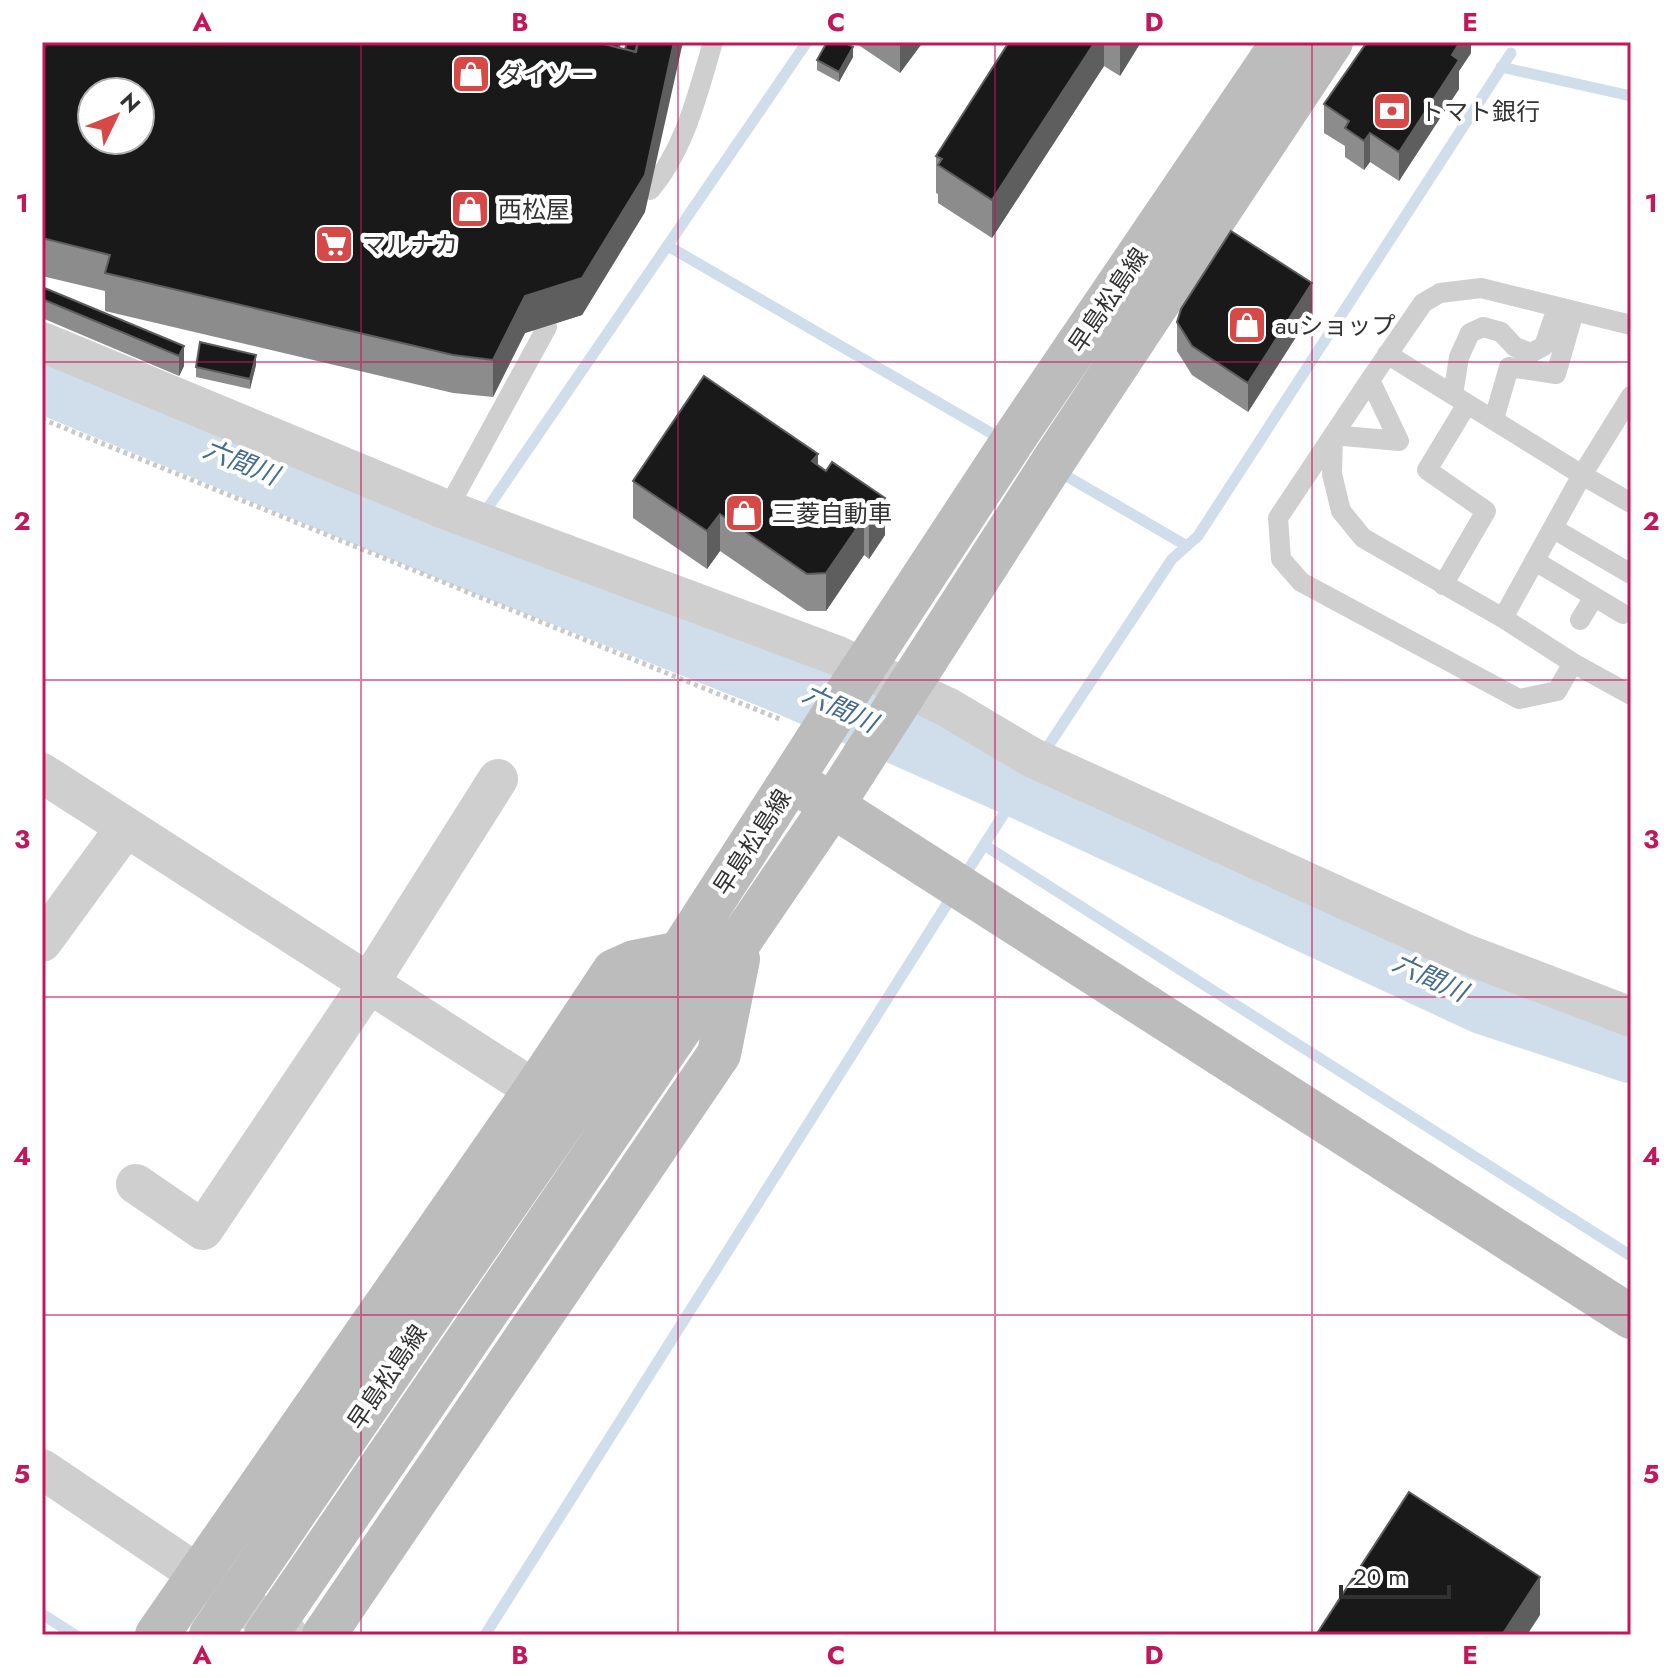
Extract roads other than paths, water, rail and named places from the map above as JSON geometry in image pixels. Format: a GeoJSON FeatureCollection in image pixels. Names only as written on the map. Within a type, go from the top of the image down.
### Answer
{"type":"FeatureCollection","features":[{"type":"Feature","properties":{"kind":"main road","name":"早島松島線"},"geometry":{"type":"LineString","coordinates":[[211,1635],[680,953],[793,780],[804,726],[858,676],[1283,42]]}},
{"type":"Feature","properties":{"kind":"main road","name":"早島松島線"},"geometry":{"type":"LineString","coordinates":[[266,1635],[832,806],[1048,470],[1331,42]]}},
{"type":"Feature","properties":{"kind":"main road"},"geometry":{"type":"LineString","coordinates":[[793,780],[1631,1317]]}},
{"type":"Feature","properties":{"kind":"main road"},"geometry":{"type":"LineString","coordinates":[[324,1635],[719,1054],[741,941]]}},
{"type":"Feature","properties":{"kind":"main road"},"geometry":{"type":"LineString","coordinates":[[157,1635],[614,971],[634,962],[680,953]]}},
{"type":"Feature","properties":{"kind":"street"},"geometry":{"type":"LineString","coordinates":[[42,342],[447,510],[804,642],[858,676],[902,696],[947,707],[1043,762],[1463,953],[1631,1017]]}},
{"type":"Feature","properties":{"kind":"street"},"geometry":{"type":"LineString","coordinates":[[42,773],[535,1090]]}},
{"type":"Feature","properties":{"kind":"street"},"geometry":{"type":"LineString","coordinates":[[136,1184],[203,1230],[369,983],[498,779]]}},
{"type":"Feature","properties":{"kind":"street"},"geometry":{"type":"LineString","coordinates":[[42,942],[126,827]]}},
{"type":"Feature","properties":{"kind":"street"},"geometry":{"type":"LineString","coordinates":[[42,1469],[288,1635]]}},
{"type":"Feature","properties":{"kind":"lane"},"geometry":{"type":"LineString","coordinates":[[650,190],[661,178],[689,122],[713,42]]}},
{"type":"Feature","properties":{"kind":"lane"},"geometry":{"type":"LineString","coordinates":[[1573,663],[1557,691],[1519,699],[1301,582],[1281,559],[1278,518],[1423,303],[1440,293],[1481,288],[1631,325]]}},
{"type":"Feature","properties":{"kind":"lane"},"geometry":{"type":"LineString","coordinates":[[1443,585],[1486,511],[1427,470],[1460,399],[1459,357],[1470,333],[1483,327],[1501,332],[1515,347],[1531,353],[1544,346],[1566,310]]}},
{"type":"Feature","properties":{"kind":"lane"},"geometry":{"type":"LineString","coordinates":[[1494,419],[1509,367],[1556,374],[1566,310]]}},
{"type":"Feature","properties":{"kind":"lane"},"geometry":{"type":"LineString","coordinates":[[447,510],[547,327]]}},
{"type":"Feature","properties":{"kind":"lane"},"geometry":{"type":"LineString","coordinates":[[1387,354],[1631,503]]}},
{"type":"Feature","properties":{"kind":"lane"},"geometry":{"type":"LineString","coordinates":[[1333,435],[1399,441],[1370,380]]}},
{"type":"Feature","properties":{"kind":"lane"},"geometry":{"type":"LineString","coordinates":[[1503,618],[1582,475],[1631,396]]}},
{"type":"Feature","properties":{"kind":"lane"},"geometry":{"type":"LineString","coordinates":[[1333,435],[1332,474],[1341,511],[1363,538],[1631,695]]}},
{"type":"Feature","properties":{"kind":"lane"},"geometry":{"type":"LineString","coordinates":[[1554,529],[1631,574]]}},
{"type":"Feature","properties":{"kind":"lane"},"geometry":{"type":"LineString","coordinates":[[1535,561],[1623,614]]}},
{"type":"Feature","properties":{"kind":"lane"},"geometry":{"type":"LineString","coordinates":[[1580,620],[1594,597]]}},
{"type":"Feature","properties":{"kind":"waterway"},"geometry":{"type":"LineString","coordinates":[[487,509],[807,42]]}},
{"type":"Feature","properties":{"kind":"waterway"},"geometry":{"type":"LineString","coordinates":[[963,878],[1172,559],[1198,536],[1511,53]]}},
{"type":"Feature","properties":{"kind":"waterway"},"geometry":{"type":"LineString","coordinates":[[1501,67],[1631,96]]}},
{"type":"Feature","properties":{"kind":"waterway"},"geometry":{"type":"LineString","coordinates":[[668,246],[1003,440]]}},
{"type":"Feature","properties":{"kind":"waterway","name":"六間川"},"geometry":{"type":"LineString","coordinates":[[42,381],[469,557],[787,683],[1021,787],[1483,1002],[1631,1051]]}},
{"type":"Feature","properties":{"kind":"waterway"},"geometry":{"type":"LineString","coordinates":[[1056,470],[1187,546]]}},
{"type":"Feature","properties":{"kind":"waterway"},"geometry":{"type":"LineString","coordinates":[[469,557],[475,539]]}},
{"type":"Feature","properties":{"kind":"waterway"},"geometry":{"type":"LineString","coordinates":[[984,845],[1631,1256]]}},
{"type":"Feature","properties":{"kind":"waterway"},"geometry":{"type":"LineString","coordinates":[[485,1635],[954,893]]}},
{"type":"Feature","properties":{"kind":"waterway"},"geometry":{"type":"LineString","coordinates":[[42,1614],[75,1635]]}},
{"type":"Feature","properties":{"kind":"place","name":"ダイソー"},"geometry":{"type":"Point","coordinates":[471,74]}},
{"type":"Feature","properties":{"kind":"place","name":"トマト銀行"},"geometry":{"type":"Point","coordinates":[1392,111]}},
{"type":"Feature","properties":{"kind":"place","name":"西松屋"},"geometry":{"type":"Point","coordinates":[470,209]}},
{"type":"Feature","properties":{"kind":"place","name":"マルナカ"},"geometry":{"type":"Point","coordinates":[334,244]}},
{"type":"Feature","properties":{"kind":"place","name":"auショップ"},"geometry":{"type":"Point","coordinates":[1247,325]}},
{"type":"Feature","properties":{"kind":"place","name":"三菱自動車"},"geometry":{"type":"Point","coordinates":[744,513]}}]}
